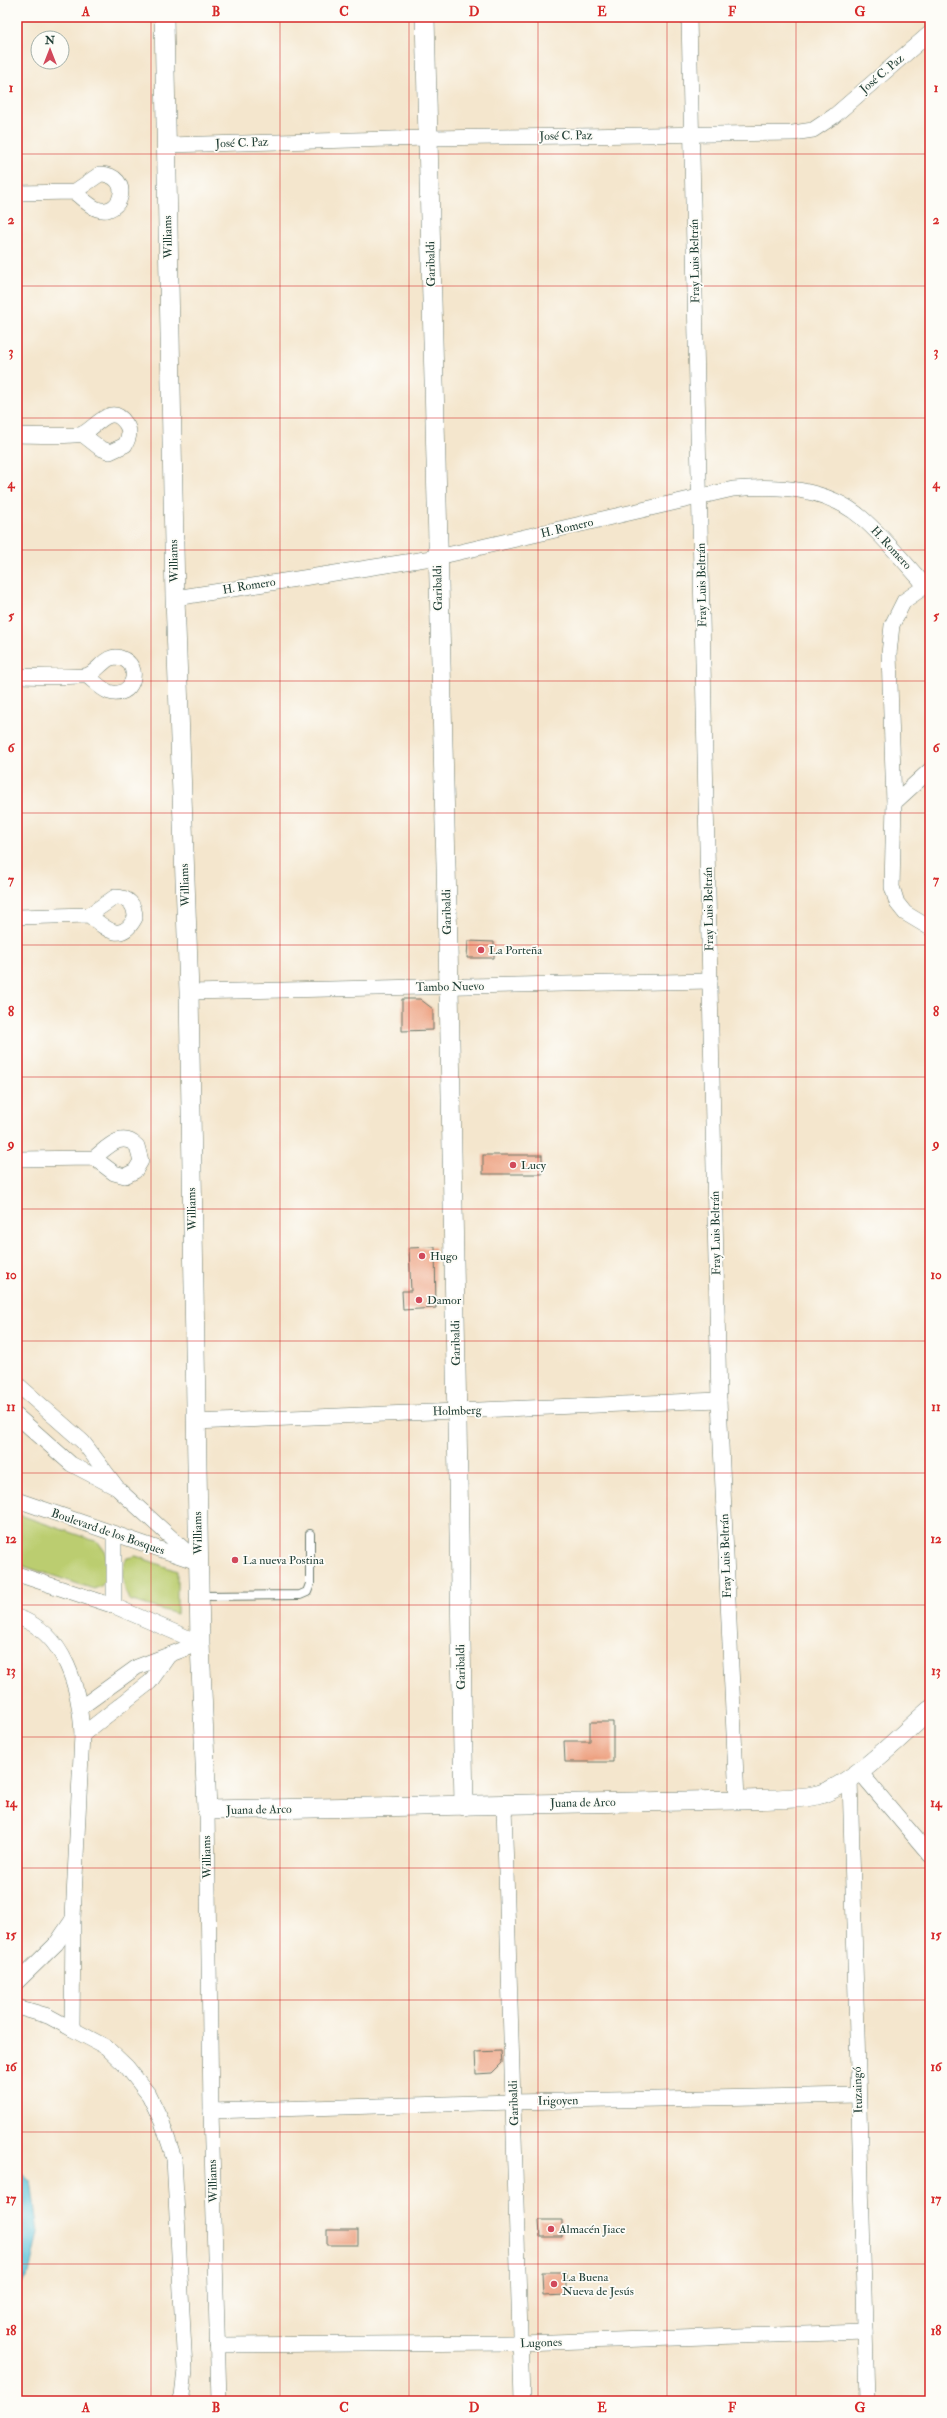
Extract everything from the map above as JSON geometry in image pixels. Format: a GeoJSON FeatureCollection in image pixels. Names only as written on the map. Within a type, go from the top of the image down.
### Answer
{"type":"FeatureCollection","features":[{"type":"Feature","properties":{"kind":"street","name":"Williams"},"geometry":{"type":"LineString","coordinates":[[164,17],[175,598],[189,992],[198,1563],[206,1810],[211,2111],[219,2401]]}},
{"type":"Feature","properties":{"kind":"street","name":"Garibaldi"},"geometry":{"type":"LineString","coordinates":[[425,17],[449,987],[464,1806]]}},
{"type":"Feature","properties":{"kind":"street","name":"Fray Luis Beltrán"},"geometry":{"type":"LineString","coordinates":[[689,17],[719,1400],[737,1800]]}},
{"type":"Feature","properties":{"kind":"street","name":"José C. Paz"},"geometry":{"type":"LineString","coordinates":[[167,146],[428,138],[793,133],[813,130],[834,116],[930,34]]}},
{"type":"Feature","properties":{"kind":"street"},"geometry":{"type":"LineString","coordinates":[[17,193],[74,192]]}},
{"type":"Feature","properties":{"kind":"street"},"geometry":{"type":"LineString","coordinates":[[17,435],[82,434]]}},
{"type":"Feature","properties":{"kind":"street","name":"H. Romero"},"geometry":{"type":"LineString","coordinates":[[175,598],[438,557],[733,489],[768,487],[789,488],[813,493],[835,501],[862,518],[928,584]]}},
{"type":"Feature","properties":{"kind":"street"},"geometry":{"type":"LineString","coordinates":[[928,584],[904,601],[892,625],[889,637],[894,803],[892,887],[897,903],[905,913],[930,928]]}},
{"type":"Feature","properties":{"kind":"street"},"geometry":{"type":"LineString","coordinates":[[17,676],[87,676]]}},
{"type":"Feature","properties":{"kind":"street"},"geometry":{"type":"LineString","coordinates":[[894,803],[930,770]]}},
{"type":"Feature","properties":{"kind":"street"},"geometry":{"type":"LineString","coordinates":[[17,917],[89,915]]}},
{"type":"Feature","properties":{"kind":"street","name":"Tambo Nuevo"},"geometry":{"type":"LineString","coordinates":[[189,992],[710,981]]}},
{"type":"Feature","properties":{"kind":"street"},"geometry":{"type":"LineString","coordinates":[[17,1159],[94,1158]]}},
{"type":"Feature","properties":{"kind":"street"},"geometry":{"type":"LineString","coordinates":[[17,1384],[83,1442],[119,1490],[198,1563]]}},
{"type":"Feature","properties":{"kind":"street","name":"Holmberg"},"geometry":{"type":"LineString","coordinates":[[195,1422],[719,1400]]}},
{"type":"Feature","properties":{"kind":"street"},"geometry":{"type":"LineString","coordinates":[[17,1416],[71,1464],[119,1490]]}},
{"type":"Feature","properties":{"kind":"street","name":"Boulevard de los Bosques"},"geometry":{"type":"LineString","coordinates":[[17,1500],[198,1563]]}},
{"type":"Feature","properties":{"kind":"street"},"geometry":{"type":"LineString","coordinates":[[114,1534],[114,1606]]}},
{"type":"Feature","properties":{"kind":"street"},"geometry":{"type":"LineString","coordinates":[[17,1574],[114,1606],[200,1643]]}},
{"type":"Feature","properties":{"kind":"street"},"geometry":{"type":"LineString","coordinates":[[17,1617],[42,1633],[59,1651],[72,1674],[80,1708],[82,1735],[73,1918],[72,2029]]}},
{"type":"Feature","properties":{"kind":"street"},"geometry":{"type":"LineString","coordinates":[[80,1708],[137,1667],[200,1643]]}},
{"type":"Feature","properties":{"kind":"street"},"geometry":{"type":"LineString","coordinates":[[82,1735],[150,1682],[169,1655]]}},
{"type":"Feature","properties":{"kind":"street","name":"Juana de Arco"},"geometry":{"type":"LineString","coordinates":[[206,1810],[737,1800],[813,1796],[827,1791],[855,1775],[930,1710]]}},
{"type":"Feature","properties":{"kind":"street"},"geometry":{"type":"LineString","coordinates":[[855,1775],[930,1855]]}},
{"type":"Feature","properties":{"kind":"street","name":"Ituzaingó"},"geometry":{"type":"LineString","coordinates":[[855,1775],[858,2095],[867,2401]]}},
{"type":"Feature","properties":{"kind":"street","name":"Garibaldi"},"geometry":{"type":"LineString","coordinates":[[504,1805],[522,2401]]}},
{"type":"Feature","properties":{"kind":"street"},"geometry":{"type":"LineString","coordinates":[[17,1982],[56,1944],[73,1918]]}},
{"type":"Feature","properties":{"kind":"street"},"geometry":{"type":"LineString","coordinates":[[17,2006],[48,2016],[106,2047],[127,2067],[149,2095],[162,2122],[174,2158],[185,2370],[180,2401]]}},
{"type":"Feature","properties":{"kind":"street","name":"Irigoyen"},"geometry":{"type":"LineString","coordinates":[[211,2111],[514,2102],[858,2095]]}},
{"type":"Feature","properties":{"kind":"street","name":"Lugones"},"geometry":{"type":"LineString","coordinates":[[218,2345],[521,2343],[865,2332]]}},
{"type":"Feature","properties":{"kind":"lane"},"geometry":{"type":"LineString","coordinates":[[199,1596],[300,1595],[307,1592],[310,1584],[310,1534]]}},
{"type":"Feature","properties":{"kind":"green space"},"geometry":{"type":"Polygon","coordinates":[[[17,1514],[98,1542],[106,1553],[106,1581],[101,1586],[94,1589],[17,1564],[17,1514]]]}},
{"type":"Feature","properties":{"kind":"green space"},"geometry":{"type":"Polygon","coordinates":[[[136,1556],[177,1571],[177,1614],[129,1600],[123,1579],[123,1568],[127,1558],[136,1556]]]}},
{"type":"Feature","properties":{"kind":"water"},"geometry":{"type":"Polygon","coordinates":[[[17,2168],[31,2180],[38,2233],[29,2274],[17,2289],[17,2168]]]}},
{"type":"Feature","properties":{"kind":"building","name":"La Porteña"},"geometry":{"type":"Polygon","coordinates":[[[468,941],[494,942],[494,958],[467,958],[468,941]]]}},
{"type":"Feature","properties":{"kind":"building"},"geometry":{"type":"Polygon","coordinates":[[[402,999],[420,999],[433,1009],[433,1030],[402,1031],[402,999]]]}},
{"type":"Feature","properties":{"kind":"building","name":"Lucy"},"geometry":{"type":"Polygon","coordinates":[[[483,1155],[542,1155],[542,1174],[483,1174],[483,1155]]]}},
{"type":"Feature","properties":{"kind":"building"},"geometry":{"type":"Polygon","coordinates":[[[435,1247],[436,1308],[403,1310],[402,1291],[411,1291],[409,1248],[435,1247]]]}},
{"type":"Feature","properties":{"kind":"building"},"geometry":{"type":"Polygon","coordinates":[[[590,1722],[613,1722],[613,1762],[565,1762],[564,1741],[590,1741],[590,1722]]]}},
{"type":"Feature","properties":{"kind":"building"},"geometry":{"type":"Polygon","coordinates":[[[501,2051],[502,2063],[492,2073],[476,2074],[475,2052],[501,2051]]]}},
{"type":"Feature","properties":{"kind":"building","name":"Almacén Jiace"},"geometry":{"type":"Polygon","coordinates":[[[539,2220],[562,2220],[562,2237],[540,2237],[539,2220]]]}},
{"type":"Feature","properties":{"kind":"building"},"geometry":{"type":"Polygon","coordinates":[[[327,2230],[358,2230],[358,2245],[327,2245],[327,2230]]]}},
{"type":"Feature","properties":{"kind":"building","name":"La Buena Nueva de Jesús"},"geometry":{"type":"Polygon","coordinates":[[[542,2272],[566,2272],[566,2295],[543,2296],[542,2272]]]}},
{"type":"Feature","properties":{"kind":"place","name":"La Porteña"},"geometry":{"type":"Point","coordinates":[481,950]}},
{"type":"Feature","properties":{"kind":"place","name":"Lucy"},"geometry":{"type":"Point","coordinates":[513,1165]}},
{"type":"Feature","properties":{"kind":"place","name":"Hugo"},"geometry":{"type":"Point","coordinates":[422,1256]}},
{"type":"Feature","properties":{"kind":"place","name":"Damor"},"geometry":{"type":"Point","coordinates":[419,1300]}},
{"type":"Feature","properties":{"kind":"place","name":"La nueva Postina"},"geometry":{"type":"Point","coordinates":[235,1560]}},
{"type":"Feature","properties":{"kind":"place","name":"Almacén Jiace"},"geometry":{"type":"Point","coordinates":[551,2229]}},
{"type":"Feature","properties":{"kind":"place","name":"La Buena Nueva de Jesús"},"geometry":{"type":"Point","coordinates":[554,2284]}}]}
